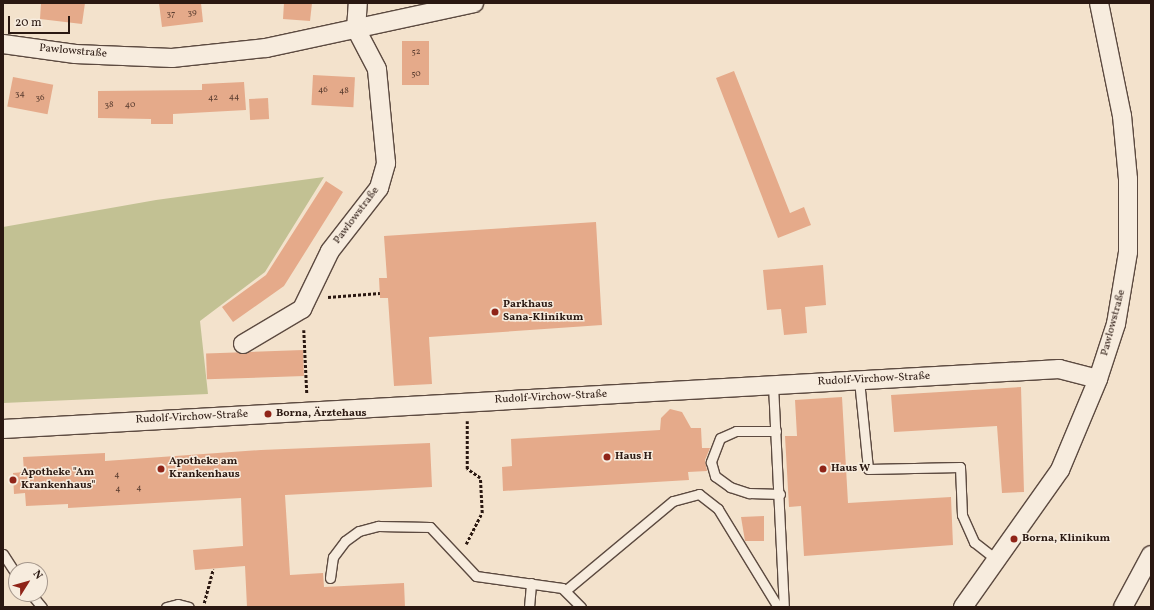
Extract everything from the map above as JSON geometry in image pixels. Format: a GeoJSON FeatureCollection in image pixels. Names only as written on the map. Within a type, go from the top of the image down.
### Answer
{"type":"FeatureCollection","features":[{"type":"Feature","properties":{"kind":"street"},"geometry":{"type":"LineString","coordinates":[[356,29],[358,3]]}},
{"type":"Feature","properties":{"kind":"street","name":"Pawlowstraße"},"geometry":{"type":"LineString","coordinates":[[3,44],[75,54],[172,58],[266,48],[474,3]]}},
{"type":"Feature","properties":{"kind":"street","name":"Pawlowstraße"},"geometry":{"type":"LineString","coordinates":[[963,607],[998,561],[1060,470],[1098,378],[1123,290],[1128,252],[1128,187],[1122,116],[1099,3]]}},
{"type":"Feature","properties":{"kind":"street","name":"Pawlowstraße"},"geometry":{"type":"LineString","coordinates":[[243,344],[302,309],[330,251],[379,188],[386,163],[377,68],[356,29]]}},
{"type":"Feature","properties":{"kind":"street","name":"Rudolf-Virchow-Straße"},"geometry":{"type":"LineString","coordinates":[[3,429],[1059,369],[1098,378]]}},
{"type":"Feature","properties":{"kind":"street"},"geometry":{"type":"LineString","coordinates":[[1122,607],[1151,555]]}},
{"type":"Feature","properties":{"kind":"lane"},"geometry":{"type":"LineString","coordinates":[[859,380],[868,469],[960,467],[962,515],[974,542],[998,561]]}},
{"type":"Feature","properties":{"kind":"lane"},"geometry":{"type":"LineString","coordinates":[[773,385],[780,494],[784,607]]}},
{"type":"Feature","properties":{"kind":"lane"},"geometry":{"type":"LineString","coordinates":[[776,431],[736,431],[720,438],[711,462],[715,476],[730,487],[749,493],[780,494]]}},
{"type":"Feature","properties":{"kind":"lane"},"geometry":{"type":"LineString","coordinates":[[566,590],[673,501],[699,494],[718,509],[778,607]]}},
{"type":"Feature","properties":{"kind":"lane"},"geometry":{"type":"LineString","coordinates":[[330,578],[333,558],[345,541],[359,531],[378,526],[430,527],[457,554],[476,576],[531,583],[566,590],[581,607]]}},
{"type":"Feature","properties":{"kind":"lane"},"geometry":{"type":"LineString","coordinates":[[529,607],[531,583]]}},
{"type":"Feature","properties":{"kind":"lane"},"geometry":{"type":"LineString","coordinates":[[166,607],[178,604],[189,607]]}},
{"type":"Feature","properties":{"kind":"path"},"geometry":{"type":"LineString","coordinates":[[307,299],[380,294]]}},
{"type":"Feature","properties":{"kind":"path"},"geometry":{"type":"LineString","coordinates":[[306,350],[307,394]]}},
{"type":"Feature","properties":{"kind":"path"},"geometry":{"type":"LineString","coordinates":[[457,554],[473,536],[482,513],[480,478],[467,469],[467,402]]}},
{"type":"Feature","properties":{"kind":"path"},"geometry":{"type":"LineString","coordinates":[[202,607],[213,568]]}},
{"type":"Feature","properties":{"kind":"shaded area"},"geometry":{"type":"Polygon","coordinates":[[[324,177],[265,272],[200,321],[208,394],[3,403],[3,227],[156,200],[324,177]]]}},
{"type":"Feature","properties":{"kind":"building"},"geometry":{"type":"Polygon","coordinates":[[[41,3],[85,3],[82,24],[40,19],[41,3]]]}},
{"type":"Feature","properties":{"kind":"building"},"geometry":{"type":"Polygon","coordinates":[[[159,3],[201,3],[203,22],[162,27],[159,3]]]}},
{"type":"Feature","properties":{"kind":"building"},"geometry":{"type":"Polygon","coordinates":[[[284,3],[312,3],[310,21],[283,19],[284,3]]]}},
{"type":"Feature","properties":{"kind":"building"},"geometry":{"type":"Polygon","coordinates":[[[402,41],[429,41],[429,85],[402,85],[402,41]]]}},
{"type":"Feature","properties":{"kind":"building"},"geometry":{"type":"Polygon","coordinates":[[[734,71],[790,213],[804,207],[811,225],[778,238],[716,78],[734,71]]]}},
{"type":"Feature","properties":{"kind":"building"},"geometry":{"type":"Polygon","coordinates":[[[313,75],[355,77],[353,107],[311,105],[313,75]]]}},
{"type":"Feature","properties":{"kind":"building"},"geometry":{"type":"Polygon","coordinates":[[[13,77],[53,85],[48,114],[7,106],[13,77]]]}},
{"type":"Feature","properties":{"kind":"building"},"geometry":{"type":"Polygon","coordinates":[[[244,82],[246,110],[173,114],[173,124],[151,124],[151,119],[98,118],[98,91],[202,90],[202,84],[244,82]]]}},
{"type":"Feature","properties":{"kind":"building"},"geometry":{"type":"Polygon","coordinates":[[[268,98],[269,119],[250,120],[249,99],[268,98]]]}},
{"type":"Feature","properties":{"kind":"building"},"geometry":{"type":"Polygon","coordinates":[[[326,181],[343,192],[284,286],[233,322],[222,307],[266,275],[326,181]]]}},
{"type":"Feature","properties":{"kind":"building","name":"Parkhaus Sana-Klinikum"},"geometry":{"type":"Polygon","coordinates":[[[596,222],[602,325],[429,337],[432,384],[394,386],[388,298],[380,298],[379,278],[387,278],[384,236],[596,222]]]}},
{"type":"Feature","properties":{"kind":"building"},"geometry":{"type":"Polygon","coordinates":[[[823,265],[826,305],[805,307],[807,333],[784,335],[781,309],[767,310],[763,270],[823,265]]]}},
{"type":"Feature","properties":{"kind":"building"},"geometry":{"type":"Polygon","coordinates":[[[303,350],[304,376],[207,379],[206,353],[303,350]]]}},
{"type":"Feature","properties":{"kind":"building"},"geometry":{"type":"Polygon","coordinates":[[[1021,387],[1024,492],[1002,493],[997,426],[894,432],[891,395],[1021,387]]]}},
{"type":"Feature","properties":{"kind":"building"},"geometry":{"type":"Polygon","coordinates":[[[842,397],[848,503],[951,497],[953,545],[804,556],[801,506],[789,507],[785,436],[797,436],[795,400],[842,397]]]}},
{"type":"Feature","properties":{"kind":"building","name":"Haus H"},"geometry":{"type":"Polygon","coordinates":[[[670,409],[682,412],[691,428],[701,428],[702,448],[710,448],[705,460],[707,471],[688,472],[689,480],[503,491],[502,467],[512,466],[511,439],[660,430],[661,418],[670,409]]]}},
{"type":"Feature","properties":{"kind":"building"},"geometry":{"type":"Polygon","coordinates":[[[430,443],[432,487],[285,495],[290,575],[323,573],[324,587],[404,583],[405,607],[247,607],[245,566],[195,570],[193,550],[243,546],[241,498],[68,508],[68,504],[26,506],[25,493],[14,494],[13,473],[24,472],[23,457],[105,453],[105,461],[261,450],[430,443]]]}},
{"type":"Feature","properties":{"kind":"building"},"geometry":{"type":"Polygon","coordinates":[[[764,516],[764,541],[745,541],[741,517],[764,516]]]}},
{"type":"Feature","properties":{"kind":"place","name":"Parkhaus Sana-Klinikum"},"geometry":{"type":"Point","coordinates":[495,312]}},
{"type":"Feature","properties":{"kind":"place","name":"Borna, Ärztehaus"},"geometry":{"type":"Point","coordinates":[268,414]}},
{"type":"Feature","properties":{"kind":"place","name":"Haus H"},"geometry":{"type":"Point","coordinates":[607,457]}},
{"type":"Feature","properties":{"kind":"place","name":"Apotheke am Krankenhaus"},"geometry":{"type":"Point","coordinates":[161,469]}},
{"type":"Feature","properties":{"kind":"place","name":"Haus W"},"geometry":{"type":"Point","coordinates":[823,469]}},
{"type":"Feature","properties":{"kind":"place","name":"Apotheke \"Am Krankenhaus\""},"geometry":{"type":"Point","coordinates":[13,480]}},
{"type":"Feature","properties":{"kind":"place","name":"Borna, Klinikum"},"geometry":{"type":"Point","coordinates":[1014,539]}}]}
